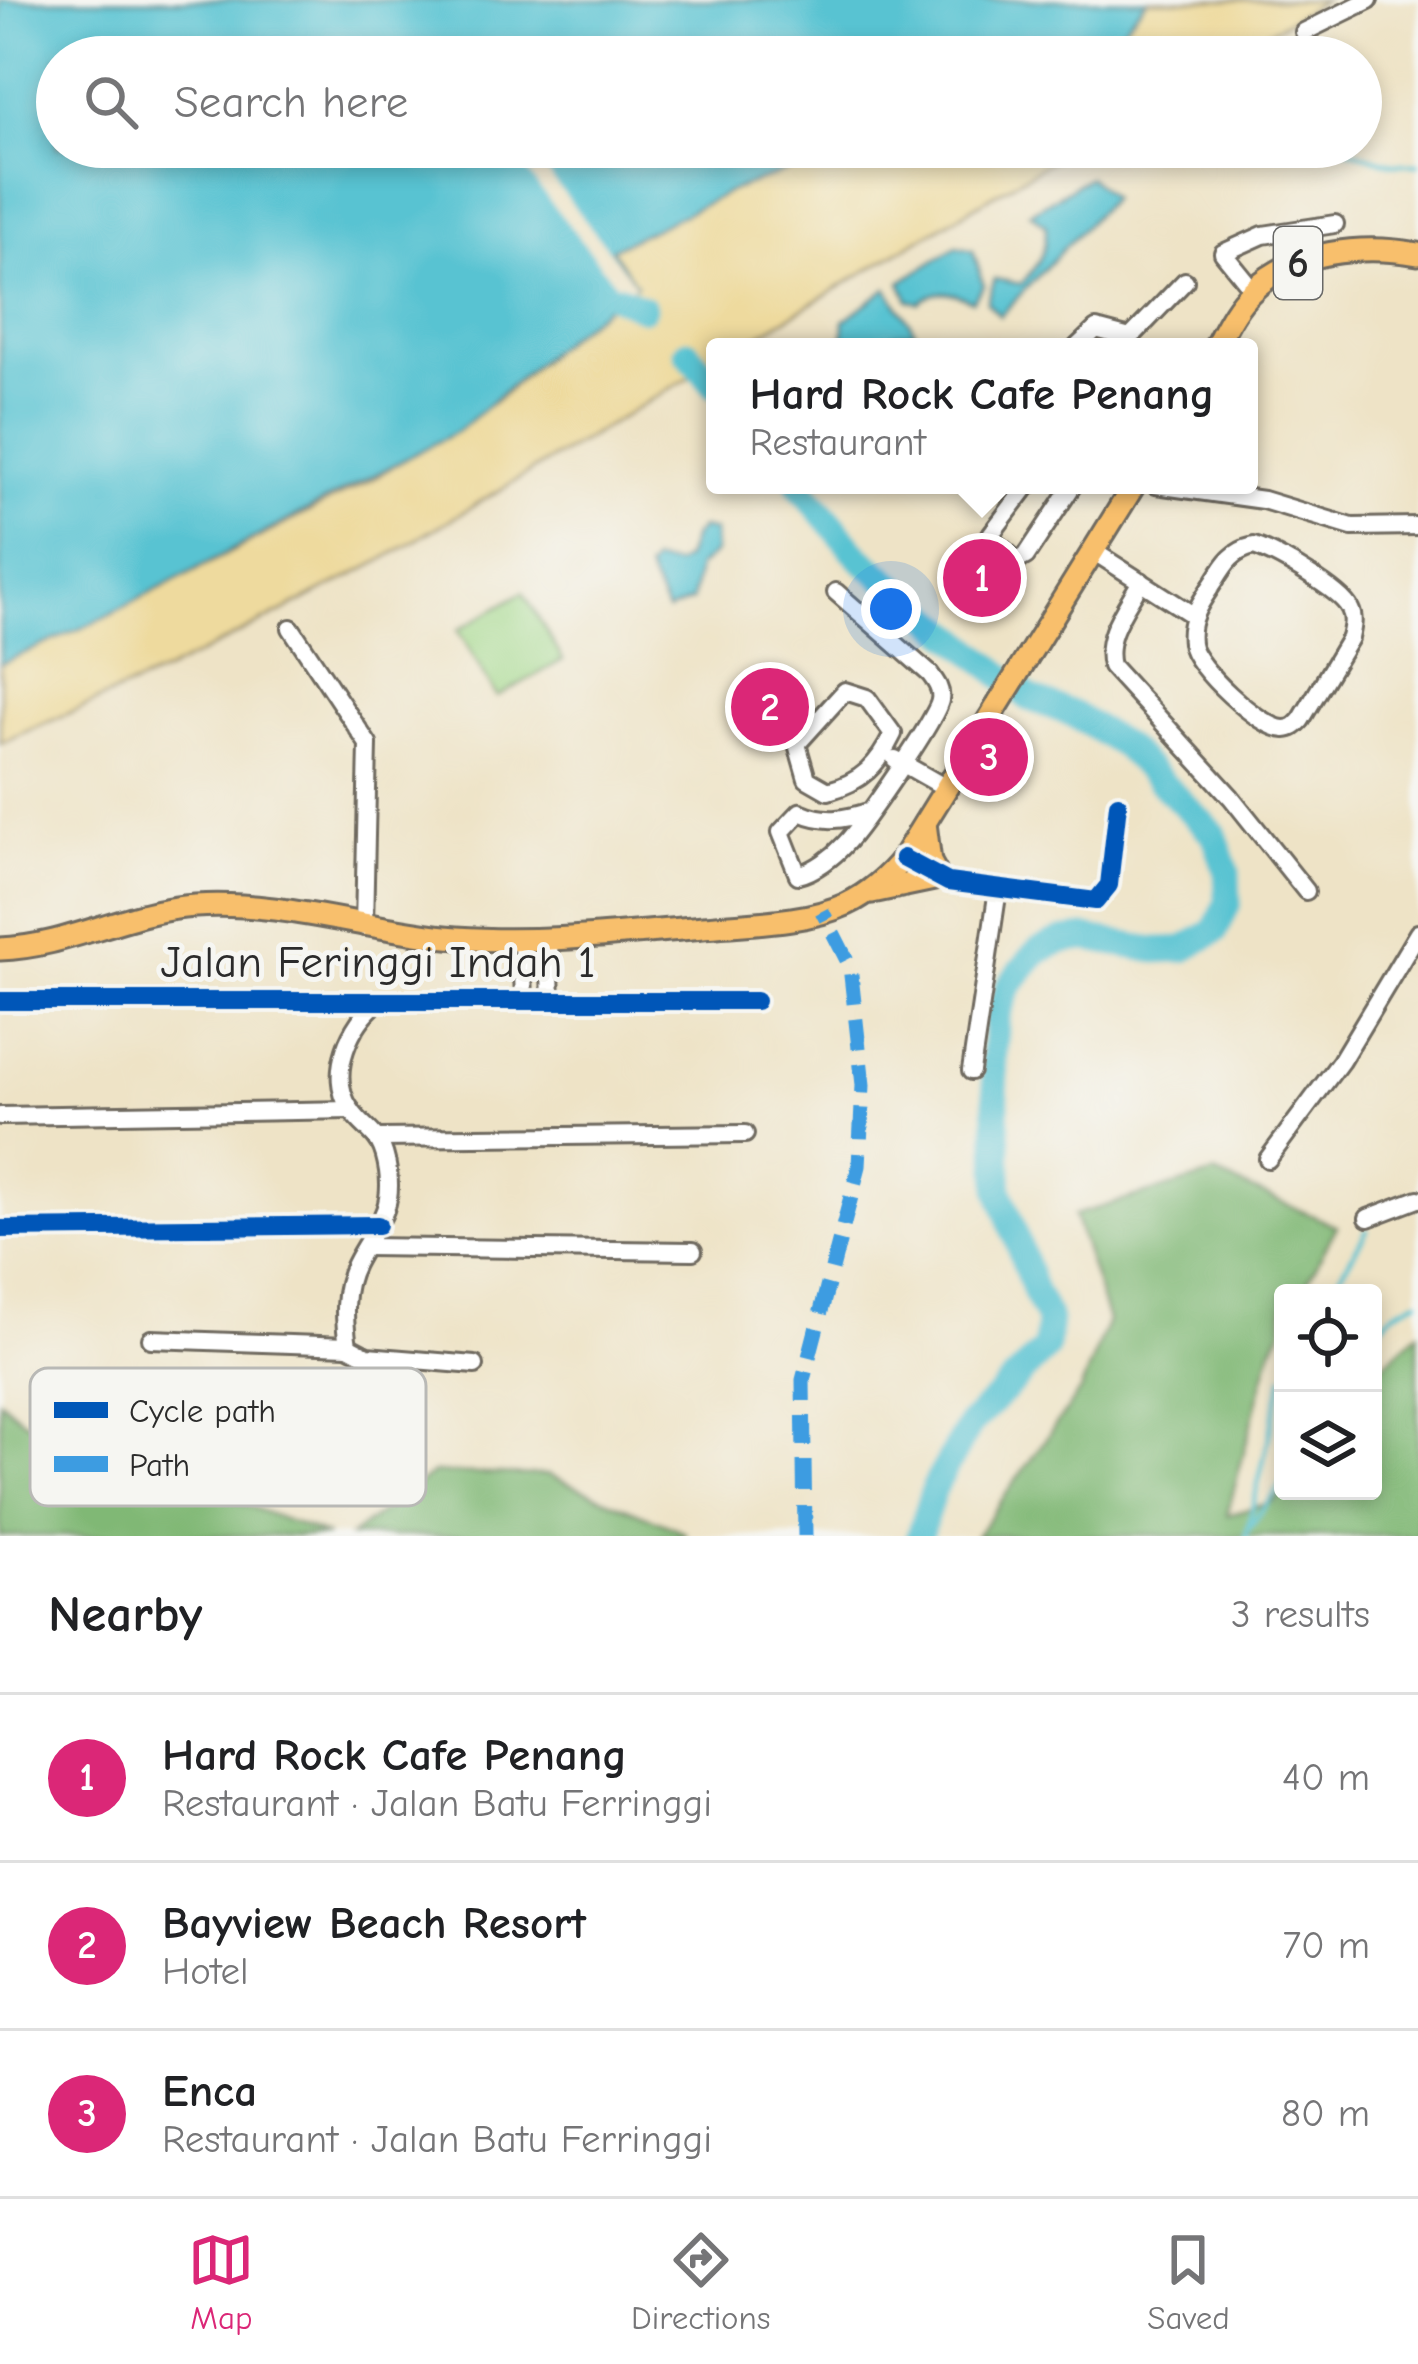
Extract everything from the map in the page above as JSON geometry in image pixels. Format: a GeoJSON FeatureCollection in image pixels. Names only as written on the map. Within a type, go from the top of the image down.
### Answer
{"type":"FeatureCollection","features":[{"type":"Feature","properties":{"kind":"main road","name":"6"},"geometry":{"type":"LineString","coordinates":[[1221,338],[1252,290],[1298,263],[1343,250],[1418,254]]}},
{"type":"Feature","properties":{"kind":"main road"},"geometry":{"type":"LineString","coordinates":[[861,895],[903,858],[1129,494]]}},
{"type":"Feature","properties":{"kind":"main road"},"geometry":{"type":"LineString","coordinates":[[0,949],[45,944],[138,916],[194,906],[270,910],[364,927],[522,940],[788,917],[939,878],[930,862],[925,823]]}},
{"type":"Feature","properties":{"kind":"street"},"geometry":{"type":"LineString","coordinates":[[1304,32],[1369,0]]}},
{"type":"Feature","properties":{"kind":"street"},"geometry":{"type":"LineString","coordinates":[[1252,290],[1223,253],[1263,235],[1335,224]]}},
{"type":"Feature","properties":{"kind":"street"},"geometry":{"type":"LineString","coordinates":[[1131,338],[1185,281]]}},
{"type":"Feature","properties":{"kind":"street"},"geometry":{"type":"LineString","coordinates":[[1086,338],[1096,329],[1117,338]]}},
{"type":"Feature","properties":{"kind":"street"},"geometry":{"type":"LineString","coordinates":[[1021,494],[991,534],[1017,561],[1026,556],[1066,494]]}},
{"type":"Feature","properties":{"kind":"street"},"geometry":{"type":"LineString","coordinates":[[1220,494],[1263,500],[1352,527],[1418,526]]}},
{"type":"Feature","properties":{"kind":"street"},"geometry":{"type":"LineString","coordinates":[[1254,546],[1340,597],[1354,623],[1350,638],[1301,720],[1282,730],[1238,700],[1200,665],[1190,642],[1193,615],[1228,560],[1239,549],[1254,546]]}},
{"type":"Feature","properties":{"kind":"street"},"geometry":{"type":"LineString","coordinates":[[1094,551],[1193,615]]}},
{"type":"Feature","properties":{"kind":"street"},"geometry":{"type":"LineString","coordinates":[[1141,581],[1112,635],[1111,666],[1232,797],[1306,891]]}},
{"type":"Feature","properties":{"kind":"street"},"geometry":{"type":"LineString","coordinates":[[836,592],[930,674],[939,686],[940,701],[934,715],[902,763],[846,844],[810,872],[798,875],[782,832],[784,825],[800,812],[818,820],[841,820],[868,812]]}},
{"type":"Feature","properties":{"kind":"street"},"geometry":{"type":"LineString","coordinates":[[291,628],[368,744],[364,927]]}},
{"type":"Feature","properties":{"kind":"street"},"geometry":{"type":"LineString","coordinates":[[849,691],[867,698],[893,730],[883,751],[872,770],[850,784],[828,790],[807,779],[796,744],[849,691]]}},
{"type":"Feature","properties":{"kind":"street"},"geometry":{"type":"LineString","coordinates":[[883,751],[946,788]]}},
{"type":"Feature","properties":{"kind":"street"},"geometry":{"type":"LineString","coordinates":[[903,858],[939,878],[1096,901],[1108,885],[1118,804]]}},
{"type":"Feature","properties":{"kind":"street"},"geometry":{"type":"LineString","coordinates":[[971,1071],[998,890]]}},
{"type":"Feature","properties":{"kind":"street"},"geometry":{"type":"LineString","coordinates":[[1268,1159],[1341,1061],[1418,933]]}},
{"type":"Feature","properties":{"kind":"street"},"geometry":{"type":"LineString","coordinates":[[522,940],[524,1001]]}},
{"type":"Feature","properties":{"kind":"street"},"geometry":{"type":"LineString","coordinates":[[550,940],[551,1001]]}},
{"type":"Feature","properties":{"kind":"street","name":"Jalan Feringgi Indah 1"},"geometry":{"type":"LineString","coordinates":[[0,1001],[756,1001]]}},
{"type":"Feature","properties":{"kind":"street"},"geometry":{"type":"LineString","coordinates":[[348,1346],[347,1284],[388,1211],[389,1192],[378,1138],[351,1110],[341,1075],[347,1043],[358,1020],[380,1001]]}},
{"type":"Feature","properties":{"kind":"street"},"geometry":{"type":"LineString","coordinates":[[0,1116],[351,1110]]}},
{"type":"Feature","properties":{"kind":"street"},"geometry":{"type":"LineString","coordinates":[[378,1138],[745,1134]]}},
{"type":"Feature","properties":{"kind":"street"},"geometry":{"type":"LineString","coordinates":[[1368,1217],[1418,1199]]}},
{"type":"Feature","properties":{"kind":"street"},"geometry":{"type":"LineString","coordinates":[[0,1229],[378,1225]]}},
{"type":"Feature","properties":{"kind":"street"},"geometry":{"type":"LineString","coordinates":[[366,1247],[693,1251]]}},
{"type":"Feature","properties":{"kind":"street"},"geometry":{"type":"LineString","coordinates":[[152,1340],[348,1346],[367,1356],[475,1365]]}},
{"type":"Feature","properties":{"kind":"green space"},"geometry":{"type":"Polygon","coordinates":[[[523,592],[563,660],[497,697],[458,630],[523,592]]]}},
{"type":"Feature","properties":{"kind":"green space"},"geometry":{"type":"Polygon","coordinates":[[[1215,1174],[1337,1226],[1306,1284],[1274,1284],[1274,1344],[1227,1515],[1274,1500],[1382,1500],[1382,1366],[1418,1333],[1418,1536],[976,1536],[1080,1391],[1108,1321],[1074,1215],[1215,1174]]]}},
{"type":"Feature","properties":{"kind":"green space"},"geometry":{"type":"Polygon","coordinates":[[[0,1400],[30,1423],[30,1506],[249,1506],[328,1536],[0,1536],[0,1400]]]}},
{"type":"Feature","properties":{"kind":"green space"},"geometry":{"type":"Polygon","coordinates":[[[433,1473],[549,1475],[686,1536],[350,1536],[390,1506],[426,1506],[426,1478],[433,1473]]]}},
{"type":"Feature","properties":{"kind":"sand"},"geometry":{"type":"Polygon","coordinates":[[[1147,0],[1324,0],[1261,36],[1111,36],[1147,0]]]}},
{"type":"Feature","properties":{"kind":"sand"},"geometry":{"type":"Polygon","coordinates":[[[796,168],[1039,168],[754,338],[706,338],[706,367],[379,562],[167,671],[0,743],[0,664],[93,623],[373,479],[497,400],[569,335],[635,285],[610,250],[733,190],[796,168]]]}},
{"type":"Feature","properties":{"kind":"water"},"geometry":{"type":"Polygon","coordinates":[[[0,0],[1147,0],[1112,36],[36,36],[36,168],[796,168],[733,190],[611,249],[636,285],[569,335],[458,431],[93,623],[0,664],[0,0]]]}},
{"type":"Feature","properties":{"kind":"water"},"geometry":{"type":"Polygon","coordinates":[[[1089,177],[1111,198],[1000,316],[987,302],[995,279],[1021,284],[1043,251],[1046,225],[1030,213],[1089,177]]]}},
{"type":"Feature","properties":{"kind":"water"},"geometry":{"type":"Polygon","coordinates":[[[956,247],[973,251],[984,286],[972,301],[944,292],[919,303],[909,300],[901,282],[956,247]]]}},
{"type":"Feature","properties":{"kind":"water"},"geometry":{"type":"Polygon","coordinates":[[[887,288],[915,331],[843,338],[844,321],[887,288]]]}},
{"type":"Feature","properties":{"kind":"water"},"geometry":{"type":"Polygon","coordinates":[[[701,528],[714,531],[715,553],[698,567],[692,601],[667,611],[647,570],[653,562],[675,565],[685,559],[701,528]]]}},
{"type":"Feature","properties":{"kind":"pier"},"geometry":{"type":"Polygon","coordinates":[[[524,168],[544,168],[636,285],[624,294],[524,168]]]}},
{"type":"Feature","properties":{"kind":"waterway"},"geometry":{"type":"LineString","coordinates":[[1382,160],[1418,164]]}},
{"type":"Feature","properties":{"kind":"waterway"},"geometry":{"type":"LineString","coordinates":[[618,297],[643,308]]}},
{"type":"Feature","properties":{"kind":"waterway"},"geometry":{"type":"LineString","coordinates":[[687,352],[706,374]]}},
{"type":"Feature","properties":{"kind":"waterway"},"geometry":{"type":"LineString","coordinates":[[806,494],[859,557],[1029,698],[1073,714],[1125,747],[1214,834],[1227,872],[1228,903],[1215,931],[1184,949],[1155,950],[1086,938],[1060,941],[1037,952],[1009,985],[997,1017],[994,1057],[1000,1191],[1049,1320],[1046,1349],[970,1424],[934,1488],[919,1536]]}},
{"type":"Feature","properties":{"kind":"waterway"},"geometry":{"type":"LineString","coordinates":[[1335,1284],[1367,1230]]}},
{"type":"Feature","properties":{"kind":"waterway"},"geometry":{"type":"LineString","coordinates":[[1382,1324],[1418,1300]]}},
{"type":"Feature","properties":{"kind":"waterway"},"geometry":{"type":"LineString","coordinates":[[1246,1536],[1279,1392]]}},
{"type":"Feature","properties":{"kind":"waterway"},"geometry":{"type":"LineString","coordinates":[[1249,1528],[1274,1494]]}},
{"type":"Feature","properties":{"kind":"marked path"},"geometry":{"type":"LineString","coordinates":[[805,1536],[803,1380],[859,1166],[863,1085],[850,966],[822,911]]}},
{"type":"Feature","properties":{"kind":"cycle path"},"geometry":{"type":"LineString","coordinates":[[903,858],[948,882],[1096,901],[1109,885],[1118,804]]}},
{"type":"Feature","properties":{"kind":"cycle path"},"geometry":{"type":"LineString","coordinates":[[0,1001],[756,1001]]}},
{"type":"Feature","properties":{"kind":"cycle path"},"geometry":{"type":"LineString","coordinates":[[0,1229],[378,1225]]}},
{"type":"Feature","properties":{"kind":"place","name":"Hard Rock Cafe Penang"},"geometry":{"type":"Point","coordinates":[982,578]}},
{"type":"Feature","properties":{"kind":"place","name":"Bayview Beach Resort"},"geometry":{"type":"Point","coordinates":[770,707]}},
{"type":"Feature","properties":{"kind":"place","name":"Enca"},"geometry":{"type":"Point","coordinates":[989,757]}}]}
